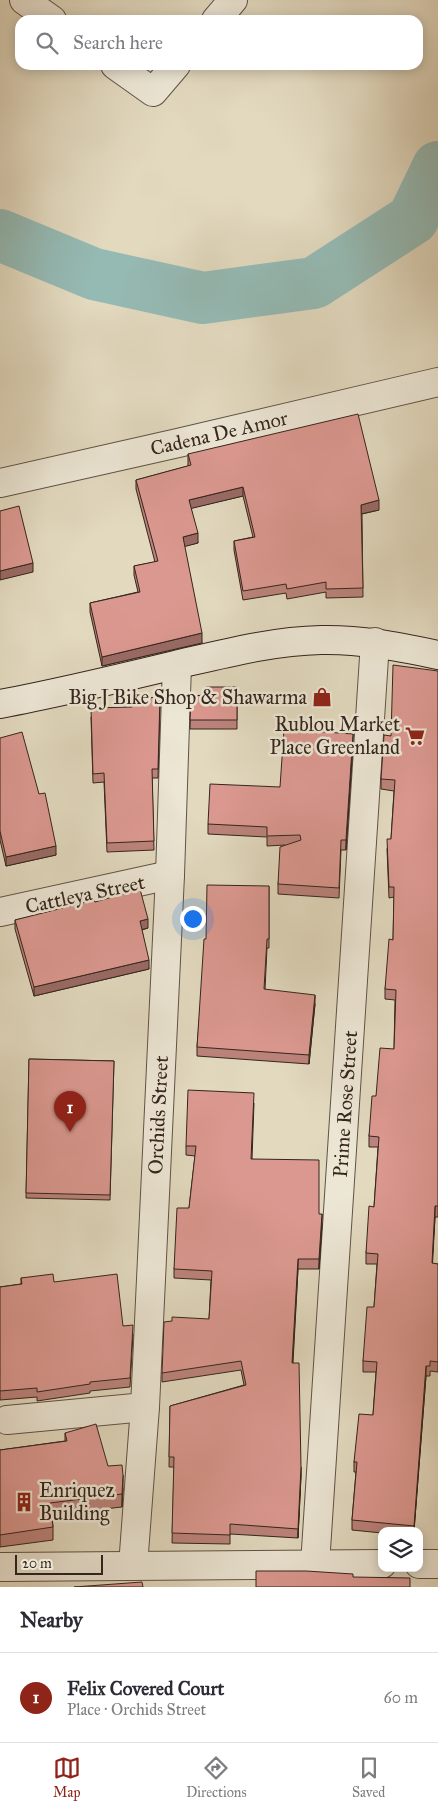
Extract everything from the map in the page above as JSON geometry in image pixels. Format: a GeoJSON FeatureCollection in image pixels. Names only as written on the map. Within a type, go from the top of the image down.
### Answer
{"type":"FeatureCollection","features":[{"type":"Feature","properties":{"kind":"street"},"geometry":{"type":"LineString","coordinates":[[24,0],[45,15]]}},
{"type":"Feature","properties":{"kind":"street"},"geometry":{"type":"LineString","coordinates":[[220,15],[233,0]]}},
{"type":"Feature","properties":{"kind":"street"},"geometry":{"type":"LineString","coordinates":[[122,70],[153,92],[172,70]]}},
{"type":"Feature","properties":{"kind":"street","name":"Cadena De Amor"},"geometry":{"type":"LineString","coordinates":[[0,483],[438,382]]}},
{"type":"Feature","properties":{"kind":"street"},"geometry":{"type":"LineString","coordinates":[[0,704],[44,696],[218,654],[274,645],[320,640],[375,642],[438,655]]}},
{"type":"Feature","properties":{"kind":"street","name":"Prime Rose Street"},"geometry":{"type":"LineString","coordinates":[[316,1564],[375,642]]}},
{"type":"Feature","properties":{"kind":"street","name":"Orchids Street"},"geometry":{"type":"LineString","coordinates":[[133,1566],[145,1407],[170,875],[177,665]]}},
{"type":"Feature","properties":{"kind":"street","name":"Cattleya Street"},"geometry":{"type":"LineString","coordinates":[[0,912],[170,875]]}},
{"type":"Feature","properties":{"kind":"street"},"geometry":{"type":"LineString","coordinates":[[7,1420],[145,1407]]}},
{"type":"Feature","properties":{"kind":"street"},"geometry":{"type":"LineString","coordinates":[[1,1567],[378,1564]]}},
{"type":"Feature","properties":{"kind":"street"},"geometry":{"type":"LineString","coordinates":[[423,1564],[438,1564]]}},
{"type":"Feature","properties":{"kind":"building"},"geometry":{"type":"Polygon","coordinates":[[[358,414],[379,500],[361,505],[363,588],[326,589],[326,582],[287,589],[286,584],[243,591],[234,541],[255,537],[243,487],[189,500],[198,533],[183,537],[202,633],[102,657],[90,603],[140,592],[134,566],[158,561],[136,480],[191,465],[188,454],[358,414]]]}},
{"type":"Feature","properties":{"kind":"building"},"geometry":{"type":"Polygon","coordinates":[[[19,506],[33,563],[0,571],[0,511],[19,506]]]}},
{"type":"Feature","properties":{"kind":"building"},"geometry":{"type":"Polygon","coordinates":[[[393,665],[438,671],[438,1206],[435,1206],[432,1263],[438,1264],[438,1362],[430,1361],[430,1366],[426,1366],[414,1526],[352,1520],[357,1462],[354,1462],[359,1414],[373,1415],[377,1362],[363,1361],[367,1307],[374,1307],[378,1254],[366,1253],[369,1206],[374,1207],[379,1137],[369,1136],[372,1096],[376,1096],[380,1048],[394,1049],[396,990],[385,989],[389,939],[393,940],[394,887],[389,887],[387,839],[391,839],[395,780],[381,779],[384,735],[391,736],[393,665]]]}},
{"type":"Feature","properties":{"kind":"building"},"geometry":{"type":"Polygon","coordinates":[[[206,687],[237,687],[237,720],[190,720],[191,696],[206,695],[206,687]]]}},
{"type":"Feature","properties":{"kind":"building"},"geometry":{"type":"Polygon","coordinates":[[[160,697],[158,769],[152,769],[154,841],[107,843],[104,773],[93,774],[91,708],[132,707],[132,699],[160,697]]]}},
{"type":"Feature","properties":{"kind":"building"},"geometry":{"type":"Polygon","coordinates":[[[284,729],[353,734],[346,840],[341,840],[339,888],[278,884],[280,847],[301,840],[300,835],[267,836],[267,827],[208,824],[210,784],[280,787],[284,729]]]}},
{"type":"Feature","properties":{"kind":"building"},"geometry":{"type":"Polygon","coordinates":[[[22,732],[39,794],[45,793],[56,846],[6,857],[0,831],[0,738],[22,732]]]}},
{"type":"Feature","properties":{"kind":"building"},"geometry":{"type":"Polygon","coordinates":[[[207,885],[269,886],[269,939],[267,939],[264,989],[315,995],[309,1055],[197,1047],[204,939],[206,939],[207,885]]]}},
{"type":"Feature","properties":{"kind":"building"},"geometry":{"type":"Polygon","coordinates":[[[140,889],[148,919],[140,921],[149,960],[34,987],[15,920],[94,900],[95,902],[140,889]]]}},
{"type":"Feature","properties":{"kind":"building"},"geometry":{"type":"Polygon","coordinates":[[[29,1059],[114,1061],[110,1195],[26,1193],[29,1059]]]}},
{"type":"Feature","properties":{"kind":"building"},"geometry":{"type":"Polygon","coordinates":[[[188,1090],[254,1093],[251,1159],[319,1160],[319,1214],[322,1214],[319,1259],[298,1259],[292,1363],[299,1363],[301,1467],[298,1529],[230,1524],[230,1535],[172,1533],[174,1457],[169,1457],[170,1406],[246,1385],[241,1361],[162,1373],[164,1322],[172,1321],[172,1317],[209,1319],[212,1271],[174,1269],[177,1208],[189,1208],[196,1146],[186,1146],[188,1090]]]}},
{"type":"Feature","properties":{"kind":"building"},"geometry":{"type":"Polygon","coordinates":[[[53,1274],[54,1282],[117,1274],[123,1326],[133,1325],[130,1378],[90,1382],[90,1384],[37,1392],[37,1388],[0,1391],[0,1287],[22,1284],[21,1278],[53,1274]]]}},
{"type":"Feature","properties":{"kind":"building"},"geometry":{"type":"Polygon","coordinates":[[[96,1424],[108,1466],[122,1465],[122,1494],[50,1503],[53,1527],[0,1535],[0,1450],[67,1441],[65,1433],[96,1424]]]}},
{"type":"Feature","properties":{"kind":"building"},"geometry":{"type":"Polygon","coordinates":[[[256,1571],[306,1571],[353,1574],[353,1577],[410,1578],[410,1587],[256,1587],[256,1571]]]}},
{"type":"Feature","properties":{"kind":"building"},"geometry":{"type":"Polygon","coordinates":[[[142,1582],[143,1587],[74,1587],[142,1582]]]}},
{"type":"Feature","properties":{"kind":"waterway"},"geometry":{"type":"LineString","coordinates":[[0,235],[94,274],[203,298],[314,283],[413,219],[438,167]]}},
{"type":"Feature","properties":{"kind":"place","name":"Big J Bike Shop & Shawarma"},"geometry":{"type":"Point","coordinates":[322,697]}},
{"type":"Feature","properties":{"kind":"place","name":"Rublou Market Place Greenland"},"geometry":{"type":"Point","coordinates":[415,736]}},
{"type":"Feature","properties":{"kind":"place","name":"Felix Covered Court"},"geometry":{"type":"Point","coordinates":[70,1132]}},
{"type":"Feature","properties":{"kind":"place","name":"Enriquez Building"},"geometry":{"type":"Point","coordinates":[24,1502]}}]}
